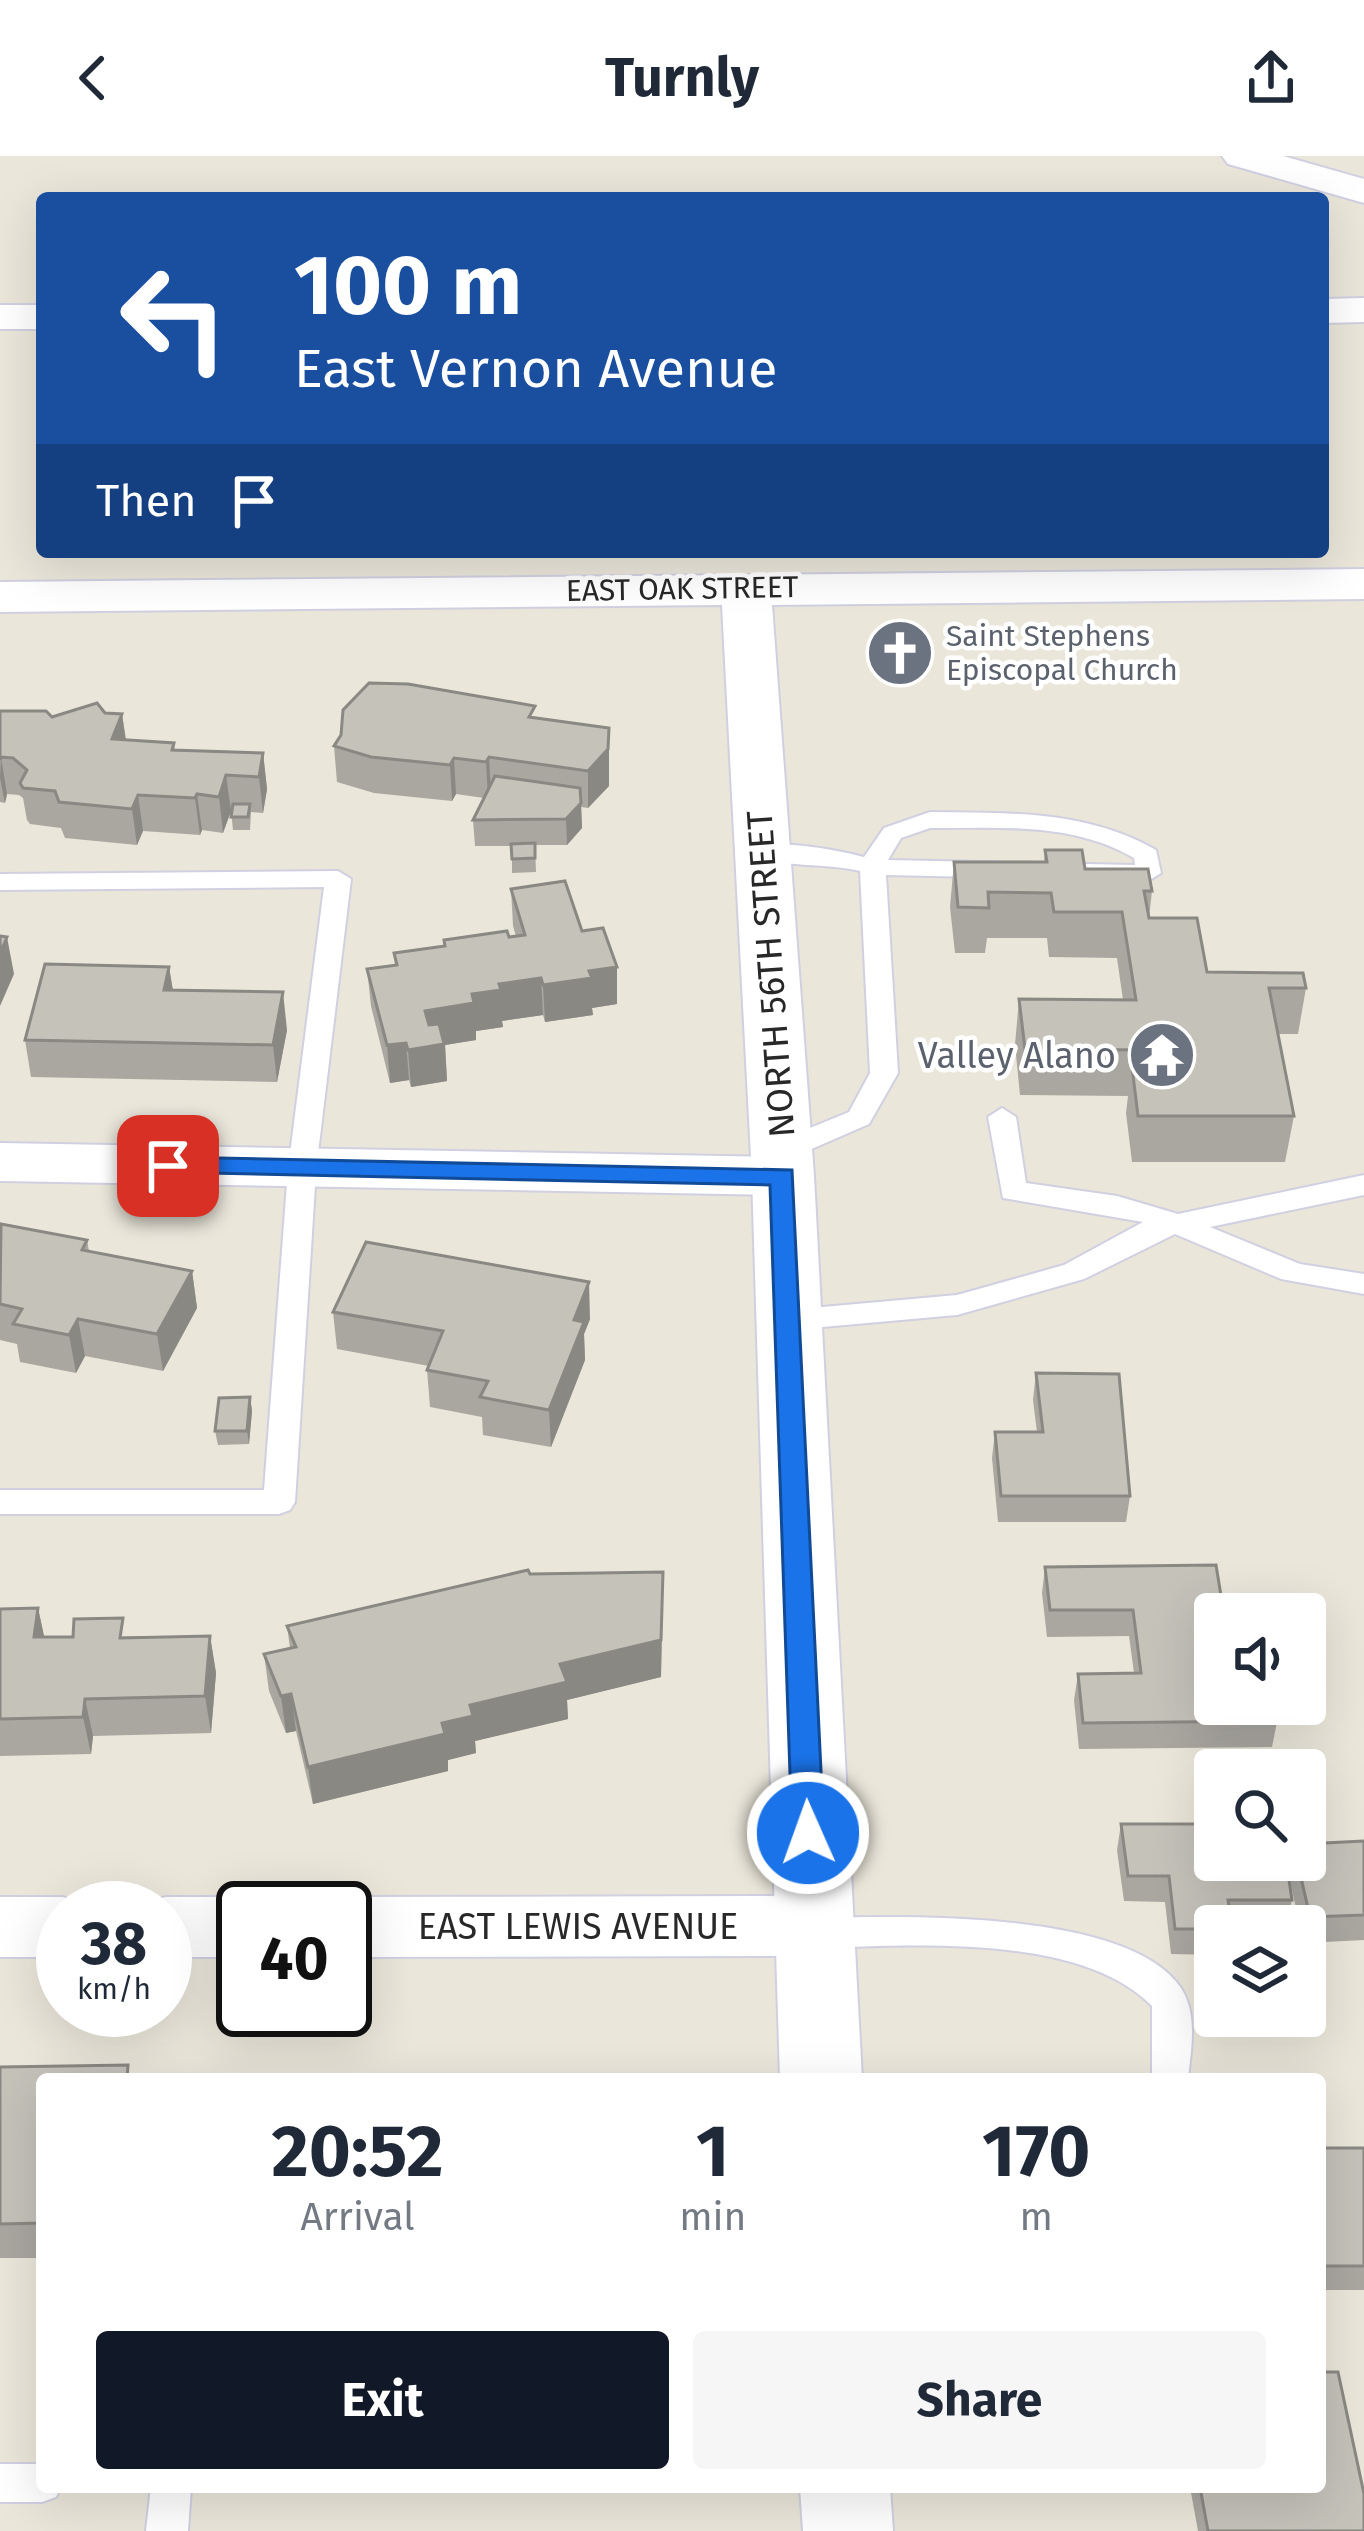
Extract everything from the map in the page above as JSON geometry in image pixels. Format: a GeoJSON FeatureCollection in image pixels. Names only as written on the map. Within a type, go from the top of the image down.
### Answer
{"type":"FeatureCollection","features":[{"type":"Feature","properties":{"kind":"street"},"geometry":{"type":"LineString","coordinates":[[1241,156],[1364,191]]}},
{"type":"Feature","properties":{"kind":"street"},"geometry":{"type":"LineString","coordinates":[[1329,310],[1364,310]]}},
{"type":"Feature","properties":{"kind":"street"},"geometry":{"type":"LineString","coordinates":[[0,317],[36,317]]}},
{"type":"Feature","properties":{"kind":"street","name":"EAST OAK STREET"},"geometry":{"type":"LineString","coordinates":[[0,597],[1364,584]]}},
{"type":"Feature","properties":{"kind":"street","name":"NORTH 56TH STREET"},"geometry":{"type":"LineString","coordinates":[[746,588],[782,1164],[821,2073]]}},
{"type":"Feature","properties":{"kind":"street"},"geometry":{"type":"LineString","coordinates":[[0,1162],[302,1169],[782,1164]]}},
{"type":"Feature","properties":{"kind":"street"},"geometry":{"type":"LineString","coordinates":[[0,1927],[36,1927]]}},
{"type":"Feature","properties":{"kind":"street","name":"EAST LEWIS AVENUE"},"geometry":{"type":"LineString","coordinates":[[372,1927],[813,1930]]}},
{"type":"Feature","properties":{"kind":"street"},"geometry":{"type":"LineString","coordinates":[[845,2493],[848,2531]]}},
{"type":"Feature","properties":{"kind":"lane"},"geometry":{"type":"LineString","coordinates":[[762,851],[837,857],[873,867],[1125,873],[1148,873],[1147,855],[1125,839],[1086,829],[930,820],[902,826],[882,839],[873,867],[884,1073],[859,1118],[782,1164]]}},
{"type":"Feature","properties":{"kind":"lane"},"geometry":{"type":"LineString","coordinates":[[0,883],[338,879],[302,1169],[279,1502],[0,1502]]}},
{"type":"Feature","properties":{"kind":"lane"},"geometry":{"type":"LineString","coordinates":[[1002,1117],[1013,1191],[1112,1204],[1177,1224],[1268,1268],[1339,1284],[1364,1284]]}},
{"type":"Feature","properties":{"kind":"lane"},"geometry":{"type":"LineString","coordinates":[[789,1320],[956,1305],[1074,1272],[1156,1228],[1364,1185]]}},
{"type":"Feature","properties":{"kind":"lane"},"geometry":{"type":"LineString","coordinates":[[813,1930],[963,1933],[1081,1949],[1132,1963],[1167,1998],[1174,2048],[1170,2073]]}},
{"type":"Feature","properties":{"kind":"lane"},"geometry":{"type":"LineString","coordinates":[[0,2483],[36,2482]]}},
{"type":"Feature","properties":{"kind":"lane"},"geometry":{"type":"LineString","coordinates":[[167,2531],[170,2493]]}},
{"type":"Feature","properties":{"kind":"building"},"geometry":{"type":"Polygon","coordinates":[[[369,683],[408,684],[535,706],[529,717],[609,728],[608,749],[588,771],[489,757],[486,762],[454,758],[450,765],[371,757],[334,746],[341,735],[343,710],[369,683]]]}},
{"type":"Feature","properties":{"kind":"building"},"geometry":{"type":"Polygon","coordinates":[[[97,703],[105,713],[122,714],[112,739],[174,743],[172,750],[263,753],[259,777],[226,775],[219,797],[138,795],[132,809],[59,802],[55,791],[23,788],[20,783],[27,770],[13,758],[0,760],[0,711],[46,711],[52,717],[97,703]]]}},
{"type":"Feature","properties":{"kind":"building"},"geometry":{"type":"Polygon","coordinates":[[[495,776],[580,788],[581,803],[566,819],[473,820],[495,776]]]}},
{"type":"Feature","properties":{"kind":"building"},"geometry":{"type":"Polygon","coordinates":[[[233,804],[250,804],[248,817],[231,817],[233,804]]]}},
{"type":"Feature","properties":{"kind":"building"},"geometry":{"type":"Polygon","coordinates":[[[535,843],[535,858],[512,859],[511,844],[535,843]]]}},
{"type":"Feature","properties":{"kind":"building"},"geometry":{"type":"Polygon","coordinates":[[[1045,850],[1082,850],[1085,869],[1148,869],[1152,891],[1144,891],[1149,918],[1197,918],[1207,972],[1303,973],[1306,988],[1269,988],[1294,1116],[1138,1116],[1132,1067],[1146,1067],[1144,1050],[1025,1049],[1019,999],[1136,1000],[1122,912],[1054,912],[1051,893],[988,892],[989,908],[958,907],[954,862],[1047,862],[1045,850]]]}},
{"type":"Feature","properties":{"kind":"building"},"geometry":{"type":"Polygon","coordinates":[[[565,881],[582,931],[603,928],[617,967],[589,971],[592,978],[543,985],[541,978],[499,984],[501,990],[472,994],[474,1003],[425,1011],[429,1025],[439,1024],[444,1044],[408,1050],[406,1043],[387,1045],[367,969],[397,965],[394,953],[445,946],[444,940],[507,931],[509,937],[525,935],[511,889],[565,881]]]}},
{"type":"Feature","properties":{"kind":"building"},"geometry":{"type":"Polygon","coordinates":[[[45,964],[169,967],[164,990],[283,992],[273,1045],[25,1040],[45,964]]]}},
{"type":"Feature","properties":{"kind":"building"},"geometry":{"type":"Polygon","coordinates":[[[1,1224],[87,1240],[82,1250],[192,1271],[157,1334],[78,1319],[69,1335],[13,1324],[22,1309],[0,1304],[1,1224]]]}},
{"type":"Feature","properties":{"kind":"building"},"geometry":{"type":"Polygon","coordinates":[[[366,1242],[589,1282],[574,1320],[584,1322],[549,1410],[480,1397],[488,1381],[427,1370],[443,1331],[333,1312],[366,1242]]]}},
{"type":"Feature","properties":{"kind":"building"},"geometry":{"type":"Polygon","coordinates":[[[1036,1373],[1119,1374],[1130,1496],[1001,1496],[995,1432],[1043,1432],[1036,1373]]]}},
{"type":"Feature","properties":{"kind":"building"},"geometry":{"type":"Polygon","coordinates":[[[250,1397],[247,1431],[215,1431],[219,1398],[250,1397]]]}},
{"type":"Feature","properties":{"kind":"building"},"geometry":{"type":"Polygon","coordinates":[[[1216,1565],[1221,1593],[1194,1593],[1194,1722],[1083,1723],[1078,1674],[1141,1673],[1133,1610],[1050,1610],[1045,1567],[1216,1565]]]}},
{"type":"Feature","properties":{"kind":"building"},"geometry":{"type":"Polygon","coordinates":[[[528,1570],[530,1574],[663,1572],[661,1640],[560,1664],[567,1682],[470,1705],[473,1716],[442,1723],[445,1734],[308,1767],[291,1694],[281,1696],[264,1654],[296,1647],[287,1626],[528,1570]]]}},
{"type":"Feature","properties":{"kind":"building"},"geometry":{"type":"Polygon","coordinates":[[[38,1608],[34,1637],[73,1637],[74,1619],[123,1618],[120,1638],[210,1636],[205,1696],[85,1699],[83,1717],[0,1719],[0,1609],[38,1608]]]}},
{"type":"Feature","properties":{"kind":"building"},"geometry":{"type":"Polygon","coordinates":[[[1121,1824],[1194,1824],[1194,1881],[1289,1881],[1292,1900],[1194,1905],[1194,1929],[1175,1929],[1169,1876],[1128,1876],[1121,1824]]]}},
{"type":"Feature","properties":{"kind":"building"},"geometry":{"type":"Polygon","coordinates":[[[1364,1841],[1364,1915],[1326,1916],[1326,1905],[1307,1905],[1302,1881],[1326,1881],[1326,1843],[1364,1841]]]}},
{"type":"Feature","properties":{"kind":"building"},"geometry":{"type":"Polygon","coordinates":[[[128,2065],[127,2073],[36,2073],[36,2223],[0,2224],[0,2067],[128,2065]]]}},
{"type":"Feature","properties":{"kind":"building"},"geometry":{"type":"Polygon","coordinates":[[[1326,2148],[1364,2148],[1364,2266],[1326,2266],[1326,2148]]]}},
{"type":"Feature","properties":{"kind":"building"},"geometry":{"type":"Polygon","coordinates":[[[1326,2372],[1338,2372],[1364,2494],[1364,2531],[1208,2531],[1201,2493],[1326,2493],[1326,2372]]]}},
{"type":"Feature","properties":{"kind":"place","name":"Saint Stephens Episcopal Church"},"geometry":{"type":"Point","coordinates":[900,653]}},
{"type":"Feature","properties":{"kind":"place","name":"Valley Alano"},"geometry":{"type":"Point","coordinates":[1162,1055]}},
{"type":"Feature","properties":{"kind":"route"},"geometry":{"type":"LineString","coordinates":[[168,1166],[783,1176],[808,1833]]}}]}
